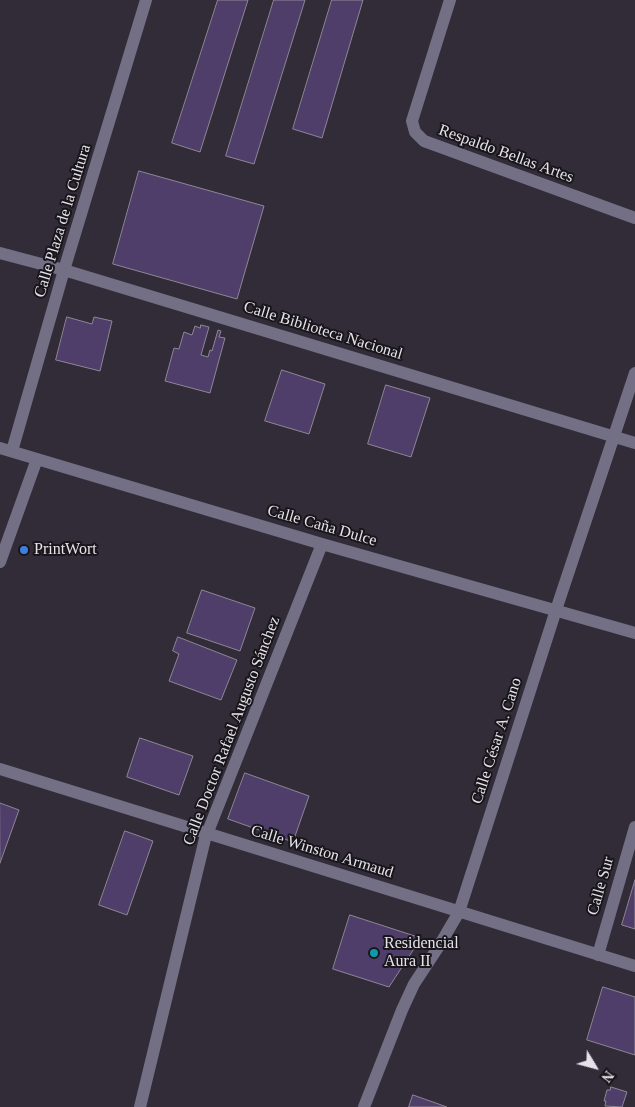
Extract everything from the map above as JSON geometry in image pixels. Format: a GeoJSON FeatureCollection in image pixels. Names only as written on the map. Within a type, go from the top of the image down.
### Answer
{"type":"FeatureCollection","features":[{"type":"Feature","properties":{"kind":"street","name":"Calle Plaza de la Cultura"},"geometry":{"type":"LineString","coordinates":[[6,450],[64,270],[146,0]]}},
{"type":"Feature","properties":{"kind":"street","name":"Respaldo Bellas Artes"},"geometry":{"type":"LineString","coordinates":[[450,0],[412,121],[415,132],[424,142],[635,218]]}},
{"type":"Feature","properties":{"kind":"street","name":"Calle Biblioteca Nacional"},"geometry":{"type":"LineString","coordinates":[[0,253],[64,270],[635,443]]}},
{"type":"Feature","properties":{"kind":"street","name":"Calle César A. Cano"},"geometry":{"type":"LineString","coordinates":[[364,1107],[414,984],[459,912],[556,610],[635,373]]}},
{"type":"Feature","properties":{"kind":"street","name":"Calle Caña Dulce"},"geometry":{"type":"LineString","coordinates":[[6,450],[322,544],[635,633]]}},
{"type":"Feature","properties":{"kind":"street"},"geometry":{"type":"LineString","coordinates":[[0,562],[38,458]]}},
{"type":"Feature","properties":{"kind":"street","name":"Calle Doctor Rafael Augusto Sánchez"},"geometry":{"type":"LineString","coordinates":[[140,1107],[206,839],[322,544]]}},
{"type":"Feature","properties":{"kind":"street","name":"Calle Winston Armaud"},"geometry":{"type":"LineString","coordinates":[[0,769],[635,966]]}},
{"type":"Feature","properties":{"kind":"street","name":"Calle Sur"},"geometry":{"type":"LineString","coordinates":[[598,955],[635,827]]}},
{"type":"Feature","properties":{"kind":"building"},"geometry":{"type":"Polygon","coordinates":[[[218,0],[248,0],[200,152],[172,143],[218,0]]]}},
{"type":"Feature","properties":{"kind":"building"},"geometry":{"type":"Polygon","coordinates":[[[274,0],[305,0],[254,164],[226,156],[274,0]]]}},
{"type":"Feature","properties":{"kind":"building"},"geometry":{"type":"Polygon","coordinates":[[[332,0],[363,0],[322,138],[293,129],[332,0]]]}},
{"type":"Feature","properties":{"kind":"building"},"geometry":{"type":"Polygon","coordinates":[[[139,171],[264,206],[237,299],[113,264],[139,171]]]}},
{"type":"Feature","properties":{"kind":"building"},"geometry":{"type":"Polygon","coordinates":[[[67,317],[92,324],[94,317],[112,321],[100,371],[56,360],[67,317]]]}},
{"type":"Feature","properties":{"kind":"building"},"geometry":{"type":"Polygon","coordinates":[[[201,325],[209,327],[201,355],[208,357],[210,350],[212,351],[218,330],[221,331],[219,337],[225,338],[210,393],[165,381],[174,348],[179,349],[184,332],[192,335],[195,326],[200,328],[201,325]]]}},
{"type":"Feature","properties":{"kind":"building"},"geometry":{"type":"Polygon","coordinates":[[[282,370],[325,384],[309,434],[265,421],[282,370]]]}},
{"type":"Feature","properties":{"kind":"building"},"geometry":{"type":"Polygon","coordinates":[[[386,385],[430,398],[411,457],[368,444],[386,385]]]}},
{"type":"Feature","properties":{"kind":"building"},"geometry":{"type":"Polygon","coordinates":[[[202,590],[255,608],[240,651],[187,633],[202,590]]]}},
{"type":"Feature","properties":{"kind":"building"},"geometry":{"type":"Polygon","coordinates":[[[178,637],[237,660],[221,700],[169,681],[179,654],[173,651],[178,637]]]}},
{"type":"Feature","properties":{"kind":"building"},"geometry":{"type":"Polygon","coordinates":[[[140,738],[193,756],[179,795],[127,777],[140,738]]]}},
{"type":"Feature","properties":{"kind":"building"},"geometry":{"type":"Polygon","coordinates":[[[245,773],[309,796],[293,842],[228,819],[245,773]]]}},
{"type":"Feature","properties":{"kind":"building"},"geometry":{"type":"Polygon","coordinates":[[[0,803],[19,810],[0,863],[0,803]]]}},
{"type":"Feature","properties":{"kind":"building"},"geometry":{"type":"Polygon","coordinates":[[[125,831],[153,841],[127,915],[99,905],[125,831]]]}},
{"type":"Feature","properties":{"kind":"building"},"geometry":{"type":"Polygon","coordinates":[[[635,880],[635,929],[622,925],[635,880]]]}},
{"type":"Feature","properties":{"kind":"building","name":"Residencial Aura II"},"geometry":{"type":"Polygon","coordinates":[[[350,915],[421,938],[389,987],[333,969],[350,915]]]}},
{"type":"Feature","properties":{"kind":"building"},"geometry":{"type":"Polygon","coordinates":[[[603,987],[635,997],[635,1055],[587,1040],[603,987]]]}},
{"type":"Feature","properties":{"kind":"building"},"geometry":{"type":"Polygon","coordinates":[[[611,1087],[627,1092],[622,1107],[605,1106],[606,1101],[604,1101],[607,1090],[610,1090],[611,1087]]]}},
{"type":"Feature","properties":{"kind":"building"},"geometry":{"type":"Polygon","coordinates":[[[413,1095],[447,1107],[409,1107],[413,1095]]]}},
{"type":"Feature","properties":{"kind":"place","name":"PrintWort"},"geometry":{"type":"Point","coordinates":[24,550]}},
{"type":"Feature","properties":{"kind":"place","name":"Residencial Aura II"},"geometry":{"type":"Point","coordinates":[374,953]}}]}
